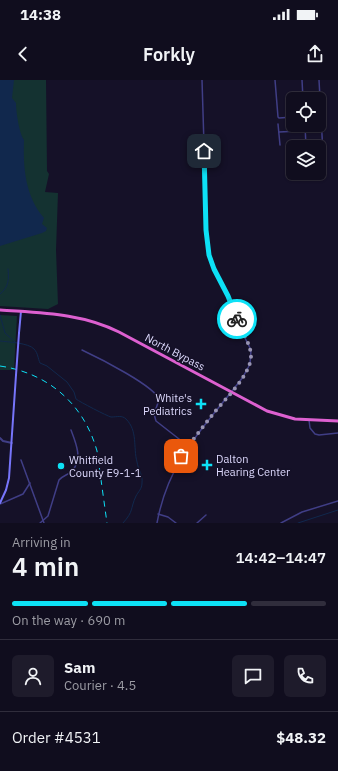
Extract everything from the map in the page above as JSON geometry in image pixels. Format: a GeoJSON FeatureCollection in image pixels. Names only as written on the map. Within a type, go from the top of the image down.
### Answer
{"type":"FeatureCollection","features":[{"type":"Feature","properties":{"kind":"highway","name":"North Bypass"},"geometry":{"type":"LineString","coordinates":[[0,310],[69,316],[106,326],[267,411],[290,418],[338,421]]}},
{"type":"Feature","properties":{"kind":"main road"},"geometry":{"type":"LineString","coordinates":[[0,504],[9,478],[21,311]]}},
{"type":"Feature","properties":{"kind":"street"},"geometry":{"type":"LineString","coordinates":[[157,523],[158,514],[169,480],[178,462],[188,446],[243,377],[249,367],[251,353],[228,296],[214,269],[209,255],[206,230],[202,80]]}},
{"type":"Feature","properties":{"kind":"street"},"geometry":{"type":"LineString","coordinates":[[275,80],[278,117],[286,118]]}},
{"type":"Feature","properties":{"kind":"street"},"geometry":{"type":"LineString","coordinates":[[302,80],[303,92]]}},
{"type":"Feature","properties":{"kind":"street"},"geometry":{"type":"LineString","coordinates":[[319,80],[319,92]]}},
{"type":"Feature","properties":{"kind":"street"},"geometry":{"type":"LineString","coordinates":[[278,124],[280,132],[280,145]]}},
{"type":"Feature","properties":{"kind":"street"},"geometry":{"type":"LineString","coordinates":[[280,132],[286,132]]}},
{"type":"Feature","properties":{"kind":"street"},"geometry":{"type":"LineString","coordinates":[[82,350],[121,370],[156,394],[159,400],[154,414],[157,422],[188,446]]}},
{"type":"Feature","properties":{"kind":"street"},"geometry":{"type":"LineString","coordinates":[[309,420],[310,428],[315,434],[338,433]]}},
{"type":"Feature","properties":{"kind":"street"},"geometry":{"type":"LineString","coordinates":[[40,523],[44,522],[48,516],[59,480],[62,476],[73,470],[77,461],[78,451],[71,430]]}},
{"type":"Feature","properties":{"kind":"street"},"geometry":{"type":"LineString","coordinates":[[0,438],[3,441],[12,443]]}},
{"type":"Feature","properties":{"kind":"street"},"geometry":{"type":"LineString","coordinates":[[21,460],[44,522]]}},
{"type":"Feature","properties":{"kind":"street"},"geometry":{"type":"LineString","coordinates":[[0,504],[23,494],[30,482]]}},
{"type":"Feature","properties":{"kind":"street"},"geometry":{"type":"LineString","coordinates":[[281,523],[302,512],[338,501]]}},
{"type":"Feature","properties":{"kind":"street"},"geometry":{"type":"LineString","coordinates":[[158,514],[168,517],[176,523]]}},
{"type":"Feature","properties":{"kind":"street"},"geometry":{"type":"LineString","coordinates":[[197,523],[206,515]]}},
{"type":"Feature","properties":{"kind":"green space"},"geometry":{"type":"Polygon","coordinates":[[[0,80],[46,80],[47,171],[49,174],[45,192],[58,193],[56,250],[58,304],[48,309],[0,306],[0,80]]]}},
{"type":"Feature","properties":{"kind":"green space"},"geometry":{"type":"Polygon","coordinates":[[[0,315],[17,316],[14,370],[0,370],[0,315]]]}},
{"type":"Feature","properties":{"kind":"water"},"geometry":{"type":"Polygon","coordinates":[[[0,80],[14,80],[12,98],[16,103],[19,127],[24,140],[26,181],[33,200],[44,218],[42,224],[47,228],[46,231],[42,233],[0,246],[0,80]]]}},
{"type":"Feature","properties":{"kind":"waterway"},"geometry":{"type":"LineString","coordinates":[[0,294],[8,283],[8,269]]}},
{"type":"Feature","properties":{"kind":"waterway"},"geometry":{"type":"LineString","coordinates":[[0,315],[5,333],[15,342]]}},
{"type":"Feature","properties":{"kind":"waterway"},"geometry":{"type":"LineString","coordinates":[[0,341],[28,345],[34,349],[40,363],[47,366],[67,382],[74,392],[76,399],[111,417],[123,417],[130,424],[134,434],[136,456],[142,477],[142,485],[134,500],[130,513],[123,523]]}},
{"type":"Feature","properties":{"kind":"waterway"},"geometry":{"type":"LineString","coordinates":[[298,523],[338,510]]}},
{"type":"Feature","properties":{"kind":"railway"},"geometry":{"type":"LineString","coordinates":[[0,366],[34,376],[48,384],[62,394],[73,405],[83,419],[91,434],[97,451],[107,523]]}},
{"type":"Feature","properties":{"kind":"way so far"},"geometry":{"type":"LineString","coordinates":[[181,456],[243,377],[249,367],[251,362],[251,350],[237,319]]}},
{"type":"Feature","properties":{"kind":"place","name":"White's Pediatrics"},"geometry":{"type":"Point","coordinates":[201,404]}},
{"type":"Feature","properties":{"kind":"place","name":"Dalton Hearing Center"},"geometry":{"type":"Point","coordinates":[207,465]}},
{"type":"Feature","properties":{"kind":"place","name":"Whitfield County E9-1-1"},"geometry":{"type":"Point","coordinates":[61,466]}},
{"type":"Feature","properties":{"kind":"route"},"geometry":{"type":"LineString","coordinates":[[204,151],[206,230],[210,261],[228,296],[237,319]]}}]}
